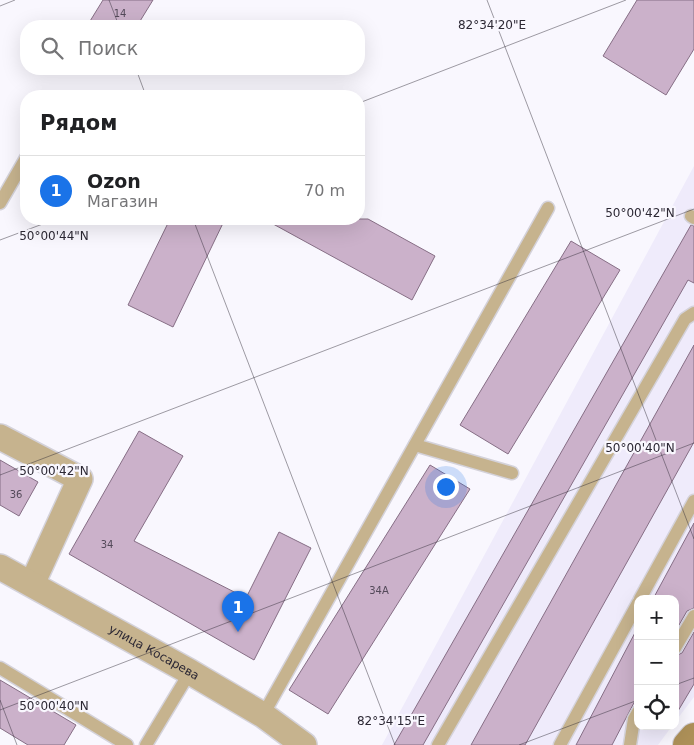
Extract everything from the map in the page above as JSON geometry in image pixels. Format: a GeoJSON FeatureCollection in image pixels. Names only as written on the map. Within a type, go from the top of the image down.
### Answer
{"type":"FeatureCollection","features":[{"type":"Feature","properties":{"kind":"street"},"geometry":{"type":"LineString","coordinates":[[0,437],[80,479],[32,584]]}},
{"type":"Feature","properties":{"kind":"street","name":"улица Косарева"},"geometry":{"type":"LineString","coordinates":[[0,567],[190,672],[263,715],[304,745]]}},
{"type":"Feature","properties":{"kind":"street"},"geometry":{"type":"LineString","coordinates":[[687,745],[694,737]]}},
{"type":"Feature","properties":{"kind":"lane"},"geometry":{"type":"LineString","coordinates":[[0,203],[20,168]]}},
{"type":"Feature","properties":{"kind":"lane"},"geometry":{"type":"LineString","coordinates":[[263,715],[548,208]]}},
{"type":"Feature","properties":{"kind":"lane"},"geometry":{"type":"LineString","coordinates":[[440,744],[685,319],[694,313]]}},
{"type":"Feature","properties":{"kind":"lane"},"geometry":{"type":"LineString","coordinates":[[415,445],[512,473]]}},
{"type":"Feature","properties":{"kind":"lane"},"geometry":{"type":"LineString","coordinates":[[642,595],[694,502]]}},
{"type":"Feature","properties":{"kind":"lane"},"geometry":{"type":"LineString","coordinates":[[560,745],[634,610]]}},
{"type":"Feature","properties":{"kind":"lane"},"geometry":{"type":"LineString","coordinates":[[679,641],[694,616]]}},
{"type":"Feature","properties":{"kind":"lane"},"geometry":{"type":"LineString","coordinates":[[0,668],[128,745]]}},
{"type":"Feature","properties":{"kind":"lane"},"geometry":{"type":"LineString","coordinates":[[146,745],[190,672]]}},
{"type":"Feature","properties":{"kind":"lane"},"geometry":{"type":"LineString","coordinates":[[630,745],[634,719]]}},
{"type":"Feature","properties":{"kind":"shaded area"},"geometry":{"type":"Polygon","coordinates":[[[694,166],[694,697],[679,717],[679,595],[634,595],[634,730],[669,730],[658,745],[382,745],[694,166]]]}},
{"type":"Feature","properties":{"kind":"building"},"geometry":{"type":"Polygon","coordinates":[[[103,0],[153,0],[141,20],[91,20],[103,0]]]}},
{"type":"Feature","properties":{"kind":"building"},"geometry":{"type":"Polygon","coordinates":[[[637,0],[694,0],[694,49],[666,95],[603,56],[637,0]]]}},
{"type":"Feature","properties":{"kind":"building"},"geometry":{"type":"Polygon","coordinates":[[[365,219],[368,219],[435,256],[412,300],[275,225],[365,225],[365,219]]]}},
{"type":"Feature","properties":{"kind":"building"},"geometry":{"type":"Polygon","coordinates":[[[167,225],[222,225],[173,327],[128,305],[167,225]]]}},
{"type":"Feature","properties":{"kind":"building"},"geometry":{"type":"Polygon","coordinates":[[[691,225],[694,226],[694,283],[688,280],[423,745],[394,745],[691,225]]]}},
{"type":"Feature","properties":{"kind":"building"},"geometry":{"type":"Polygon","coordinates":[[[571,241],[620,270],[508,454],[460,425],[571,241]]]}},
{"type":"Feature","properties":{"kind":"building"},"geometry":{"type":"Polygon","coordinates":[[[694,345],[694,442],[525,745],[471,745],[694,345]]]}},
{"type":"Feature","properties":{"kind":"building"},"geometry":{"type":"Polygon","coordinates":[[[139,431],[183,456],[134,541],[246,598],[279,532],[311,548],[254,660],[69,554],[139,431]]]}},
{"type":"Feature","properties":{"kind":"building"},"geometry":{"type":"Polygon","coordinates":[[[0,460],[38,482],[19,516],[0,505],[0,460]]]}},
{"type":"Feature","properties":{"kind":"building"},"geometry":{"type":"Polygon","coordinates":[[[430,465],[470,489],[328,714],[289,690],[430,465]]]}},
{"type":"Feature","properties":{"kind":"building"},"geometry":{"type":"Polygon","coordinates":[[[694,523],[694,608],[687,611],[679,625],[679,595],[655,595],[694,523]]]}},
{"type":"Feature","properties":{"kind":"building"},"geometry":{"type":"Polygon","coordinates":[[[694,632],[694,684],[679,709],[679,654],[682,653],[694,632]]]}},
{"type":"Feature","properties":{"kind":"building"},"geometry":{"type":"Polygon","coordinates":[[[634,635],[634,703],[612,745],[576,745],[634,635]]]}},
{"type":"Feature","properties":{"kind":"building"},"geometry":{"type":"Polygon","coordinates":[[[0,680],[76,725],[64,745],[28,745],[0,728],[0,680]]]}},
{"type":"Feature","properties":{"kind":"place","name":"Ozon"},"geometry":{"type":"Point","coordinates":[238,632]}}]}
